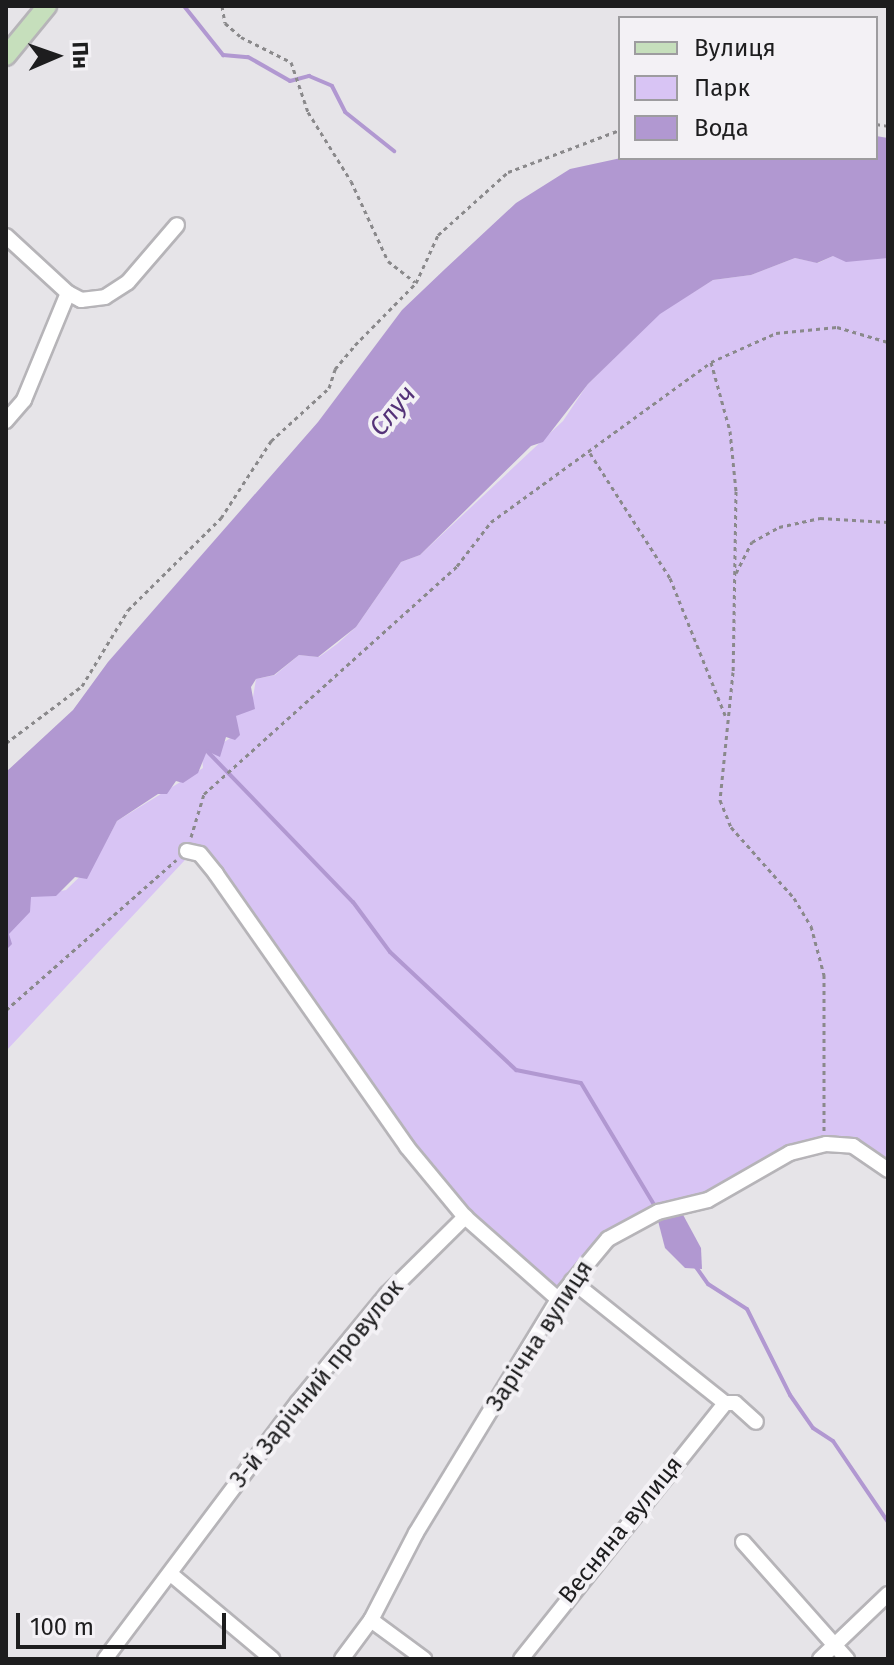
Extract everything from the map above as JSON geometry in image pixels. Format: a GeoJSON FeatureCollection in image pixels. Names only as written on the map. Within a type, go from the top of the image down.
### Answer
{"type":"FeatureCollection","features":[{"type":"Feature","properties":{"kind":"main road"},"geometry":{"type":"LineString","coordinates":[[6,56],[47,6]]}},
{"type":"Feature","properties":{"kind":"street"},"geometry":{"type":"LineString","coordinates":[[6,236],[68,293],[81,300],[105,297],[128,282],[177,225]]}},
{"type":"Feature","properties":{"kind":"street"},"geometry":{"type":"LineString","coordinates":[[6,421],[24,400],[68,293]]}},
{"type":"Feature","properties":{"kind":"street"},"geometry":{"type":"LineString","coordinates":[[187,851],[200,854],[216,874],[407,1147],[465,1217],[558,1299]]}},
{"type":"Feature","properties":{"kind":"street","name":"Зарічна вулиця"},"geometry":{"type":"LineString","coordinates":[[342,1659],[371,1620],[416,1533],[558,1299],[608,1239],[629,1225],[708,1200],[790,1153],[826,1144],[853,1146],[888,1170]]}},
{"type":"Feature","properties":{"kind":"street","name":"3-й Зарічний провулок"},"geometry":{"type":"LineString","coordinates":[[105,1659],[172,1575],[232,1486],[298,1402],[387,1294],[465,1217]]}},
{"type":"Feature","properties":{"kind":"street"},"geometry":{"type":"LineString","coordinates":[[572,1281],[725,1403],[735,1403],[756,1422]]}},
{"type":"Feature","properties":{"kind":"street","name":"Весняна вулиця"},"geometry":{"type":"LineString","coordinates":[[521,1659],[725,1403]]}},
{"type":"Feature","properties":{"kind":"street"},"geometry":{"type":"LineString","coordinates":[[743,1542],[847,1659]]}},
{"type":"Feature","properties":{"kind":"street"},"geometry":{"type":"LineString","coordinates":[[172,1575],[272,1659]]}},
{"type":"Feature","properties":{"kind":"street"},"geometry":{"type":"LineString","coordinates":[[820,1659],[888,1594]]}},
{"type":"Feature","properties":{"kind":"street"},"geometry":{"type":"LineString","coordinates":[[371,1620],[424,1659]]}},
{"type":"Feature","properties":{"kind":"path"},"geometry":{"type":"LineString","coordinates":[[222,6],[225,23],[241,37],[291,62],[308,112],[351,181],[388,261],[416,283]]}},
{"type":"Feature","properties":{"kind":"path"},"geometry":{"type":"LineString","coordinates":[[6,743],[82,686],[128,610],[221,518],[271,441],[329,388],[335,369],[416,283],[438,235],[508,172],[618,131]]}},
{"type":"Feature","properties":{"kind":"path"},"geometry":{"type":"LineString","coordinates":[[6,1010],[187,851],[204,794],[237,761],[310,702],[457,566],[491,522],[590,453],[711,362],[776,333],[837,327],[888,342]]}},
{"type":"Feature","properties":{"kind":"path"},"geometry":{"type":"LineString","coordinates":[[711,362],[734,455],[735,577],[720,800],[731,827],[794,898],[811,926],[824,975],[827,1083],[821,1116],[826,1144]]}},
{"type":"Feature","properties":{"kind":"path"},"geometry":{"type":"LineString","coordinates":[[590,453],[670,578],[727,718]]}},
{"type":"Feature","properties":{"kind":"path"},"geometry":{"type":"LineString","coordinates":[[735,577],[752,542],[779,527],[820,518],[888,522]]}},
{"type":"Feature","properties":{"kind":"green space"},"geometry":{"type":"Polygon","coordinates":[[[833,256],[888,258],[888,1170],[826,1144],[708,1200],[628,1225],[558,1299],[465,1217],[199,845],[6,1051],[8,935],[31,897],[66,890],[95,862],[117,821],[203,768],[202,756],[232,737],[236,716],[252,703],[256,679],[275,675],[299,655],[319,657],[356,627],[401,562],[420,555],[563,421],[587,385],[660,313],[713,280],[751,275],[795,258],[818,263],[833,256]]]}},
{"type":"Feature","properties":{"kind":"water","name":"Случ"},"geometry":{"type":"Polygon","coordinates":[[[878,136],[888,138],[888,258],[846,262],[833,256],[817,263],[795,258],[751,275],[713,280],[660,314],[588,384],[543,442],[531,446],[420,555],[401,562],[356,627],[318,657],[299,655],[274,675],[256,679],[251,687],[255,709],[236,716],[240,735],[235,740],[226,737],[220,757],[207,751],[198,773],[183,783],[176,781],[167,794],[158,794],[117,821],[87,879],[75,877],[56,896],[31,897],[30,912],[9,934],[12,944],[6,950],[6,772],[73,710],[108,662],[318,422],[402,310],[516,203],[570,169],[618,159],[878,160],[878,136]]]}},
{"type":"Feature","properties":{"kind":"water"},"geometry":{"type":"Polygon","coordinates":[[[681,1211],[701,1248],[702,1269],[685,1268],[665,1248],[657,1217],[681,1211]]]}},
{"type":"Feature","properties":{"kind":"waterway"},"geometry":{"type":"LineString","coordinates":[[184,6],[223,55],[248,57],[290,81],[309,76],[332,86],[345,112],[394,151]]}},
{"type":"Feature","properties":{"kind":"waterway"},"geometry":{"type":"LineString","coordinates":[[207,751],[353,902],[390,952],[516,1070],[581,1083],[655,1206]]}},
{"type":"Feature","properties":{"kind":"waterway"},"geometry":{"type":"LineString","coordinates":[[696,1267],[708,1284],[747,1309],[790,1395],[813,1428],[833,1441],[888,1522]]}}]}
